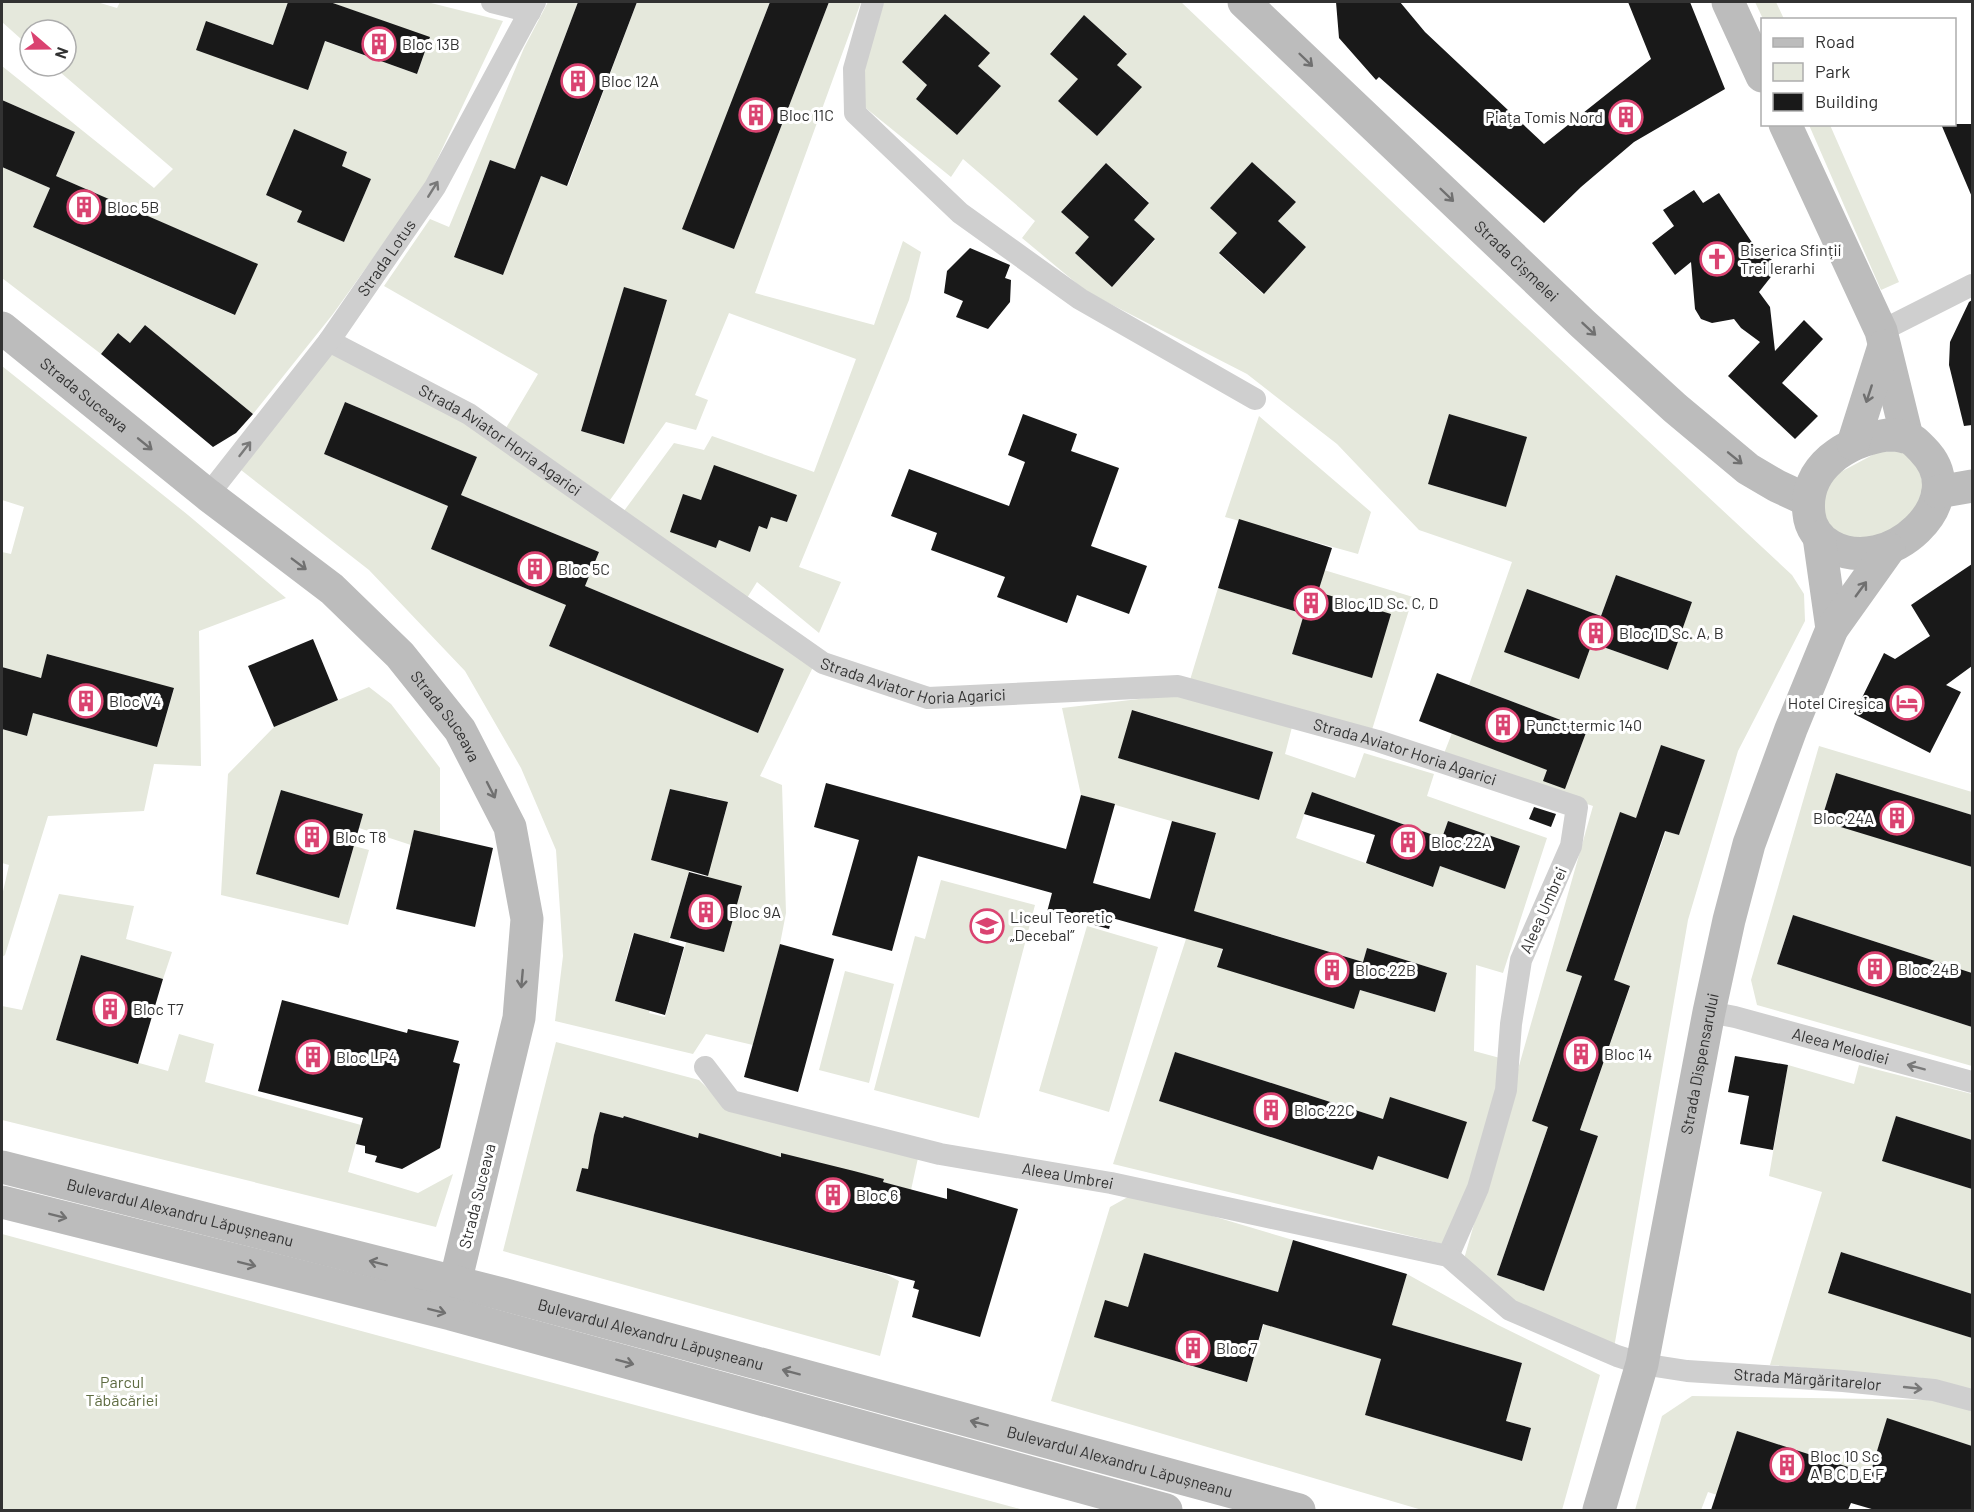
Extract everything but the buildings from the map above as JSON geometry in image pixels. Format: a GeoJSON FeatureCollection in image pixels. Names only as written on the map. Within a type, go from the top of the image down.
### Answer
{"type":"FeatureCollection","features":[{"type":"Feature","properties":{"kind":"street"},"geometry":{"type":"LineString","coordinates":[[492,2],[532,7]]}},
{"type":"Feature","properties":{"kind":"street"},"geometry":{"type":"LineString","coordinates":[[873,2],[854,69],[855,113],[960,213],[1080,300],[1255,399]]}},
{"type":"Feature","properties":{"kind":"street","name":"Strada Cișmelei"},"geometry":{"type":"LineString","coordinates":[[1244,2],[1583,324],[1675,408],[1748,469],[1807,500]]}},
{"type":"Feature","properties":{"kind":"street"},"geometry":{"type":"LineString","coordinates":[[1728,2],[1761,74]]}},
{"type":"Feature","properties":{"kind":"street","name":"Strada Lotus"},"geometry":{"type":"LineString","coordinates":[[208,495],[329,341],[435,187],[532,7]]}},
{"type":"Feature","properties":{"kind":"street"},"geometry":{"type":"LineString","coordinates":[[1786,126],[1883,338],[1907,437]]}},
{"type":"Feature","properties":{"kind":"street"},"geometry":{"type":"LineString","coordinates":[[1853,444],[1883,338],[1972,285]]}},
{"type":"Feature","properties":{"kind":"street","name":"Strada Suceava"},"geometry":{"type":"LineString","coordinates":[[2,328],[208,495],[332,589],[400,655],[460,730],[510,827],[527,919],[519,1018],[455,1283]]}},
{"type":"Feature","properties":{"kind":"street","name":"Strada Aviator Horia Agarici"},"geometry":{"type":"LineString","coordinates":[[329,341],[469,414],[823,663],[928,698],[1178,686],[1378,741],[1577,807]]}},
{"type":"Feature","properties":{"kind":"street"},"geometry":{"type":"LineString","coordinates":[[1832,629],[1818,537],[1809,520],[1807,500],[1812,483],[1821,469],[1834,456],[1867,438],[1887,435],[1907,437],[1927,453],[1934,464],[1938,478],[1938,492],[1972,486]]}},
{"type":"Feature","properties":{"kind":"street","name":"Strada Dispensarului"},"geometry":{"type":"LineString","coordinates":[[1818,537],[1830,546],[1857,555],[1889,549],[1911,536],[1923,524],[1938,492]]}},
{"type":"Feature","properties":{"kind":"street","name":"Strada Dispensarului"},"geometry":{"type":"LineString","coordinates":[[1599,1510],[1642,1364],[1709,1012],[1729,920],[1749,844],[1791,729],[1832,629],[1889,549]]}},
{"type":"Feature","properties":{"kind":"street","name":"Aleea Umbrei"},"geometry":{"type":"LineString","coordinates":[[1448,1256],[1478,1188],[1506,1090],[1511,1024],[1521,960],[1571,846],[1577,807]]}},
{"type":"Feature","properties":{"kind":"street","name":"Aleea Melodiei"},"geometry":{"type":"LineString","coordinates":[[1709,1012],[1735,1017],[1972,1082]]}},
{"type":"Feature","properties":{"kind":"street","name":"Aleea Umbrei"},"geometry":{"type":"LineString","coordinates":[[705,1067],[731,1101],[940,1154],[1110,1183],[1448,1256],[1510,1310],[1617,1356],[1642,1364]]}},
{"type":"Feature","properties":{"kind":"street","name":"Bulevardul Alexandru Lăpușneanu"},"geometry":{"type":"LineString","coordinates":[[2,1167],[455,1283],[1299,1510]]}},
{"type":"Feature","properties":{"kind":"street","name":"Bulevardul Alexandru Lăpușneanu"},"geometry":{"type":"LineString","coordinates":[[2,1202],[451,1314],[1166,1510]]}},
{"type":"Feature","properties":{"kind":"street","name":"Strada Mărgăritarelor"},"geometry":{"type":"LineString","coordinates":[[1642,1364],[1688,1371],[1843,1381],[1934,1390],[1972,1400]]}},
{"type":"Feature","properties":{"kind":"green space"},"geometry":{"type":"Polygon","coordinates":[[[2,2],[97,2],[117,8],[120,2],[288,2],[281,22],[295,28],[288,50],[206,21],[308,90],[310,36],[417,74],[430,38],[330,2],[427,2],[503,21],[424,187],[333,314],[253,414],[145,325],[130,343],[118,333],[101,354],[2,278],[2,167],[50,188],[33,227],[234,315],[257,264],[56,176],[75,132],[2,100],[2,66],[154,188],[173,169],[67,78],[78,78],[78,18],[18,18],[18,36],[2,22],[2,2]],[[294,130],[266,195],[302,211],[298,222],[344,242],[371,179],[342,166],[347,152],[294,130]]]}},
{"type":"Feature","properties":{"kind":"green space"},"geometry":{"type":"Polygon","coordinates":[[[548,2],[578,2],[515,169],[490,160],[454,256],[503,275],[541,176],[568,186],[637,2],[770,2],[683,229],[734,249],[829,2],[861,2],[755,293],[874,325],[903,241],[921,252],[909,300],[799,567],[841,582],[819,633],[757,582],[747,598],[621,515],[674,443],[704,450],[712,436],[814,472],[856,359],[729,313],[695,395],[708,400],[696,430],[666,422],[610,500],[506,428],[538,374],[384,286],[430,219],[449,227],[524,48],[548,2]],[[624,288],[581,431],[623,444],[667,301],[624,288]],[[714,466],[701,500],[683,494],[716,548],[719,540],[750,552],[759,526],[767,529],[771,517],[787,522],[796,495],[714,466]]]}},
{"type":"Feature","properties":{"kind":"green space"},"geometry":{"type":"Polygon","coordinates":[[[884,2],[1181,2],[1792,575],[1804,594],[1805,621],[1738,751],[1688,920],[1614,1348],[1515,1303],[1464,1259],[1593,806],[1443,756],[1452,733],[1569,778],[1587,730],[1469,685],[1512,562],[1419,530],[1337,444],[1247,374],[1087,292],[1022,238],[1035,221],[963,159],[951,177],[862,105],[862,75],[884,2]],[[945,14],[902,62],[927,85],[916,99],[957,135],[1001,86],[978,66],[989,53],[945,14]],[[1084,16],[1050,53],[1078,79],[1058,101],[1097,136],[1141,87],[1117,65],[1127,53],[1084,16]],[[1252,162],[1210,208],[1237,233],[1219,254],[1263,294],[1306,247],[1278,221],[1296,202],[1252,162]],[[1106,163],[1061,212],[1089,237],[1112,287],[1155,240],[1134,220],[1149,202],[1106,163]],[[1526,438],[1428,484],[1506,507],[1526,438]],[[1616,575],[1601,616],[1527,590],[1592,643],[1668,670],[1692,602],[1616,575]],[[1661,745],[1636,818],[1620,813],[1566,971],[1582,976],[1532,1121],[1548,1127],[1497,1275],[1544,1291],[1598,1136],[1580,1130],[1630,987],[1614,980],[1666,831],[1679,835],[1705,760],[1661,745]]]}},
{"type":"Feature","properties":{"kind":"green space"},"geometry":{"type":"Polygon","coordinates":[[[1755,2],[1776,2],[1784,18],[1763,18],[1755,2]]]}},
{"type":"Feature","properties":{"kind":"green space"},"geometry":{"type":"Polygon","coordinates":[[[1809,126],[1830,126],[1899,282],[1881,290],[1809,126]]]}},
{"type":"Feature","properties":{"kind":"green space"},"geometry":{"type":"Polygon","coordinates":[[[333,352],[468,425],[813,667],[760,776],[782,785],[786,913],[753,1045],[706,1034],[693,1054],[555,1021],[563,956],[556,850],[521,768],[465,671],[369,570],[241,470],[333,352]],[[345,402],[324,454],[448,506],[431,549],[566,605],[549,646],[758,733],[784,669],[585,586],[599,552],[461,495],[477,457],[345,402]],[[670,789],[651,860],[671,866],[692,861],[666,953],[647,947],[650,937],[633,933],[615,1001],[631,1006],[634,998],[652,1003],[649,1013],[665,1017],[728,803],[707,796],[703,811],[687,793],[670,789]]]}},
{"type":"Feature","properties":{"kind":"green space"},"geometry":{"type":"Polygon","coordinates":[[[2,366],[188,515],[286,598],[199,631],[201,766],[154,764],[144,811],[48,816],[5,955],[2,957],[2,896],[9,865],[2,863],[2,729],[27,736],[33,713],[157,747],[174,689],[48,654],[41,678],[2,667],[2,552],[11,554],[24,507],[2,500],[2,366]]]}},
{"type":"Feature","properties":{"kind":"green space"},"geometry":{"type":"Polygon","coordinates":[[[1259,416],[1371,512],[1358,554],[1225,517],[1259,416]]]}},
{"type":"Feature","properties":{"kind":"green space"},"geometry":{"type":"Polygon","coordinates":[[[1880,451],[1901,452],[1916,464],[1920,471],[1922,487],[1919,504],[1915,511],[1875,545],[1827,530],[1821,491],[1835,475],[1880,451]]]}},
{"type":"Feature","properties":{"kind":"green space"},"geometry":{"type":"Polygon","coordinates":[[[1324,570],[1413,597],[1371,733],[1190,680],[1218,588],[1304,614],[1292,654],[1372,678],[1318,592],[1324,570]]]}},
{"type":"Feature","properties":{"kind":"green space"},"geometry":{"type":"Polygon","coordinates":[[[369,687],[391,704],[440,768],[440,836],[414,831],[411,845],[359,828],[363,814],[281,790],[257,874],[339,898],[354,846],[369,850],[348,925],[221,895],[228,774],[274,727],[369,687]]]}},
{"type":"Feature","properties":{"kind":"green space"},"geometry":{"type":"Polygon","coordinates":[[[1173,695],[1292,727],[1285,754],[1355,778],[1364,753],[1434,774],[1427,796],[1547,838],[1503,973],[1476,965],[1474,1051],[1500,1058],[1494,1103],[1470,1187],[1443,1244],[1113,1164],[1186,939],[1216,834],[1081,795],[1062,708],[1173,695]],[[1133,710],[1119,758],[1259,800],[1273,752],[1133,710]],[[1312,792],[1296,838],[1432,887],[1440,866],[1505,889],[1520,846],[1448,821],[1442,838],[1312,792]],[[1231,922],[1217,966],[1354,1008],[1360,990],[1435,1012],[1447,973],[1367,948],[1363,962],[1231,922]],[[1175,1052],[1159,1101],[1373,1170],[1378,1156],[1448,1179],[1466,1122],[1383,1119],[1175,1052]]]}},
{"type":"Feature","properties":{"kind":"green space"},"geometry":{"type":"Polygon","coordinates":[[[1819,746],[1972,792],[1972,815],[1836,774],[1821,820],[1972,867],[1972,973],[1793,915],[1777,964],[1972,1027],[1972,1066],[1757,1005],[1751,980],[1819,746]]]}},
{"type":"Feature","properties":{"kind":"green space"},"geometry":{"type":"Polygon","coordinates":[[[941,880],[1035,905],[979,1118],[874,1090],[915,936],[925,939],[941,880]]]}},
{"type":"Feature","properties":{"kind":"green space"},"geometry":{"type":"Polygon","coordinates":[[[59,894],[134,906],[126,939],[172,952],[163,979],[81,955],[56,1040],[168,1071],[179,1034],[214,1044],[205,1082],[361,1125],[348,1172],[418,1193],[453,1174],[436,1227],[2,1120],[2,1006],[22,1010],[59,894]]]}},
{"type":"Feature","properties":{"kind":"green space"},"geometry":{"type":"Polygon","coordinates":[[[1087,926],[1158,947],[1109,1112],[1039,1091],[1087,926]]]}},
{"type":"Feature","properties":{"kind":"green space"},"geometry":{"type":"Polygon","coordinates":[[[845,971],[894,984],[869,1083],[819,1070],[845,971]]]}},
{"type":"Feature","properties":{"kind":"green space"},"geometry":{"type":"Polygon","coordinates":[[[556,1042],[699,1080],[732,1112],[918,1158],[911,1190],[883,1182],[884,1179],[781,1154],[781,1157],[699,1134],[698,1138],[624,1116],[623,1118],[600,1112],[594,1135],[607,1141],[599,1172],[582,1168],[576,1191],[886,1274],[899,1281],[880,1356],[503,1251],[556,1042]]]}},
{"type":"Feature","properties":{"kind":"green space"},"geometry":{"type":"Polygon","coordinates":[[[1788,1065],[1854,1084],[1859,1065],[1972,1094],[1972,1140],[1896,1116],[1883,1161],[1972,1189],[1972,1294],[1841,1252],[1828,1292],[1972,1338],[1972,1392],[1923,1378],[1770,1365],[1822,1192],[1769,1176],[1788,1065]]]}},
{"type":"Feature","properties":{"kind":"green space"},"geometry":{"type":"Polygon","coordinates":[[[1135,1193],[1293,1240],[1278,1292],[1144,1253],[1128,1307],[1095,1337],[1246,1382],[1264,1324],[1381,1359],[1365,1415],[1522,1461],[1531,1428],[1506,1421],[1522,1363],[1392,1325],[1407,1274],[1498,1325],[1600,1375],[1562,1510],[1422,1510],[1051,1401],[1110,1207],[1135,1193]]]}},
{"type":"Feature","properties":{"kind":"green space","name":"Parcul Tăbăcăriei"},"geometry":{"type":"Polygon","coordinates":[[[2,1234],[1024,1510],[2,1510],[2,1234]]]}},
{"type":"Feature","properties":{"kind":"green space"},"geometry":{"type":"Polygon","coordinates":[[[1692,1396],[1937,1400],[1972,1411],[1972,1446],[1888,1419],[1869,1474],[1729,1499],[1708,1492],[1701,1510],[1635,1510],[1662,1416],[1692,1396]]]}},
{"type":"Feature","properties":{"kind":"place","name":"Bloc 13B"},"geometry":{"type":"Point","coordinates":[379,44]}},
{"type":"Feature","properties":{"kind":"place","name":"Bloc 12A"},"geometry":{"type":"Point","coordinates":[578,81]}},
{"type":"Feature","properties":{"kind":"place","name":"Bloc 11C"},"geometry":{"type":"Point","coordinates":[756,115]}},
{"type":"Feature","properties":{"kind":"place","name":"Piața Tomis Nord"},"geometry":{"type":"Point","coordinates":[1626,117]}},
{"type":"Feature","properties":{"kind":"place","name":"Bloc 5B"},"geometry":{"type":"Point","coordinates":[84,207]}},
{"type":"Feature","properties":{"kind":"place","name":"Biserica Sfinții Trei Ierarhi"},"geometry":{"type":"Point","coordinates":[1717,259]}},
{"type":"Feature","properties":{"kind":"place","name":"Bloc 5C"},"geometry":{"type":"Point","coordinates":[535,569]}},
{"type":"Feature","properties":{"kind":"place","name":"Bloc 1D Sc. C, D"},"geometry":{"type":"Point","coordinates":[1311,603]}},
{"type":"Feature","properties":{"kind":"place","name":"Bloc 1D Sc. A, B"},"geometry":{"type":"Point","coordinates":[1596,633]}},
{"type":"Feature","properties":{"kind":"place","name":"Bloc V4"},"geometry":{"type":"Point","coordinates":[86,701]}},
{"type":"Feature","properties":{"kind":"place","name":"Hotel Cireșica"},"geometry":{"type":"Point","coordinates":[1907,703]}},
{"type":"Feature","properties":{"kind":"place","name":"Punct termic 140"},"geometry":{"type":"Point","coordinates":[1503,725]}},
{"type":"Feature","properties":{"kind":"place","name":"Bloc 24A"},"geometry":{"type":"Point","coordinates":[1897,818]}},
{"type":"Feature","properties":{"kind":"place","name":"Bloc T8"},"geometry":{"type":"Point","coordinates":[312,837]}},
{"type":"Feature","properties":{"kind":"place","name":"Bloc 22A"},"geometry":{"type":"Point","coordinates":[1408,842]}},
{"type":"Feature","properties":{"kind":"place","name":"Bloc 9A"},"geometry":{"type":"Point","coordinates":[706,912]}},
{"type":"Feature","properties":{"kind":"place","name":"Liceul Teoretic „Decebal”"},"geometry":{"type":"Point","coordinates":[987,926]}},
{"type":"Feature","properties":{"kind":"place","name":"Bloc 24B"},"geometry":{"type":"Point","coordinates":[1875,969]}},
{"type":"Feature","properties":{"kind":"place","name":"Bloc 22B"},"geometry":{"type":"Point","coordinates":[1332,970]}},
{"type":"Feature","properties":{"kind":"place","name":"Bloc T7"},"geometry":{"type":"Point","coordinates":[110,1009]}},
{"type":"Feature","properties":{"kind":"place","name":"Bloc 14"},"geometry":{"type":"Point","coordinates":[1581,1054]}},
{"type":"Feature","properties":{"kind":"place","name":"Bloc LP4"},"geometry":{"type":"Point","coordinates":[313,1057]}},
{"type":"Feature","properties":{"kind":"place","name":"Bloc 22C"},"geometry":{"type":"Point","coordinates":[1271,1110]}},
{"type":"Feature","properties":{"kind":"place","name":"Bloc 6"},"geometry":{"type":"Point","coordinates":[833,1195]}},
{"type":"Feature","properties":{"kind":"place","name":"Bloc 7"},"geometry":{"type":"Point","coordinates":[1193,1348]}},
{"type":"Feature","properties":{"kind":"place","name":"Bloc 10 Sc A B C D E F"},"geometry":{"type":"Point","coordinates":[1787,1465]}}]}
